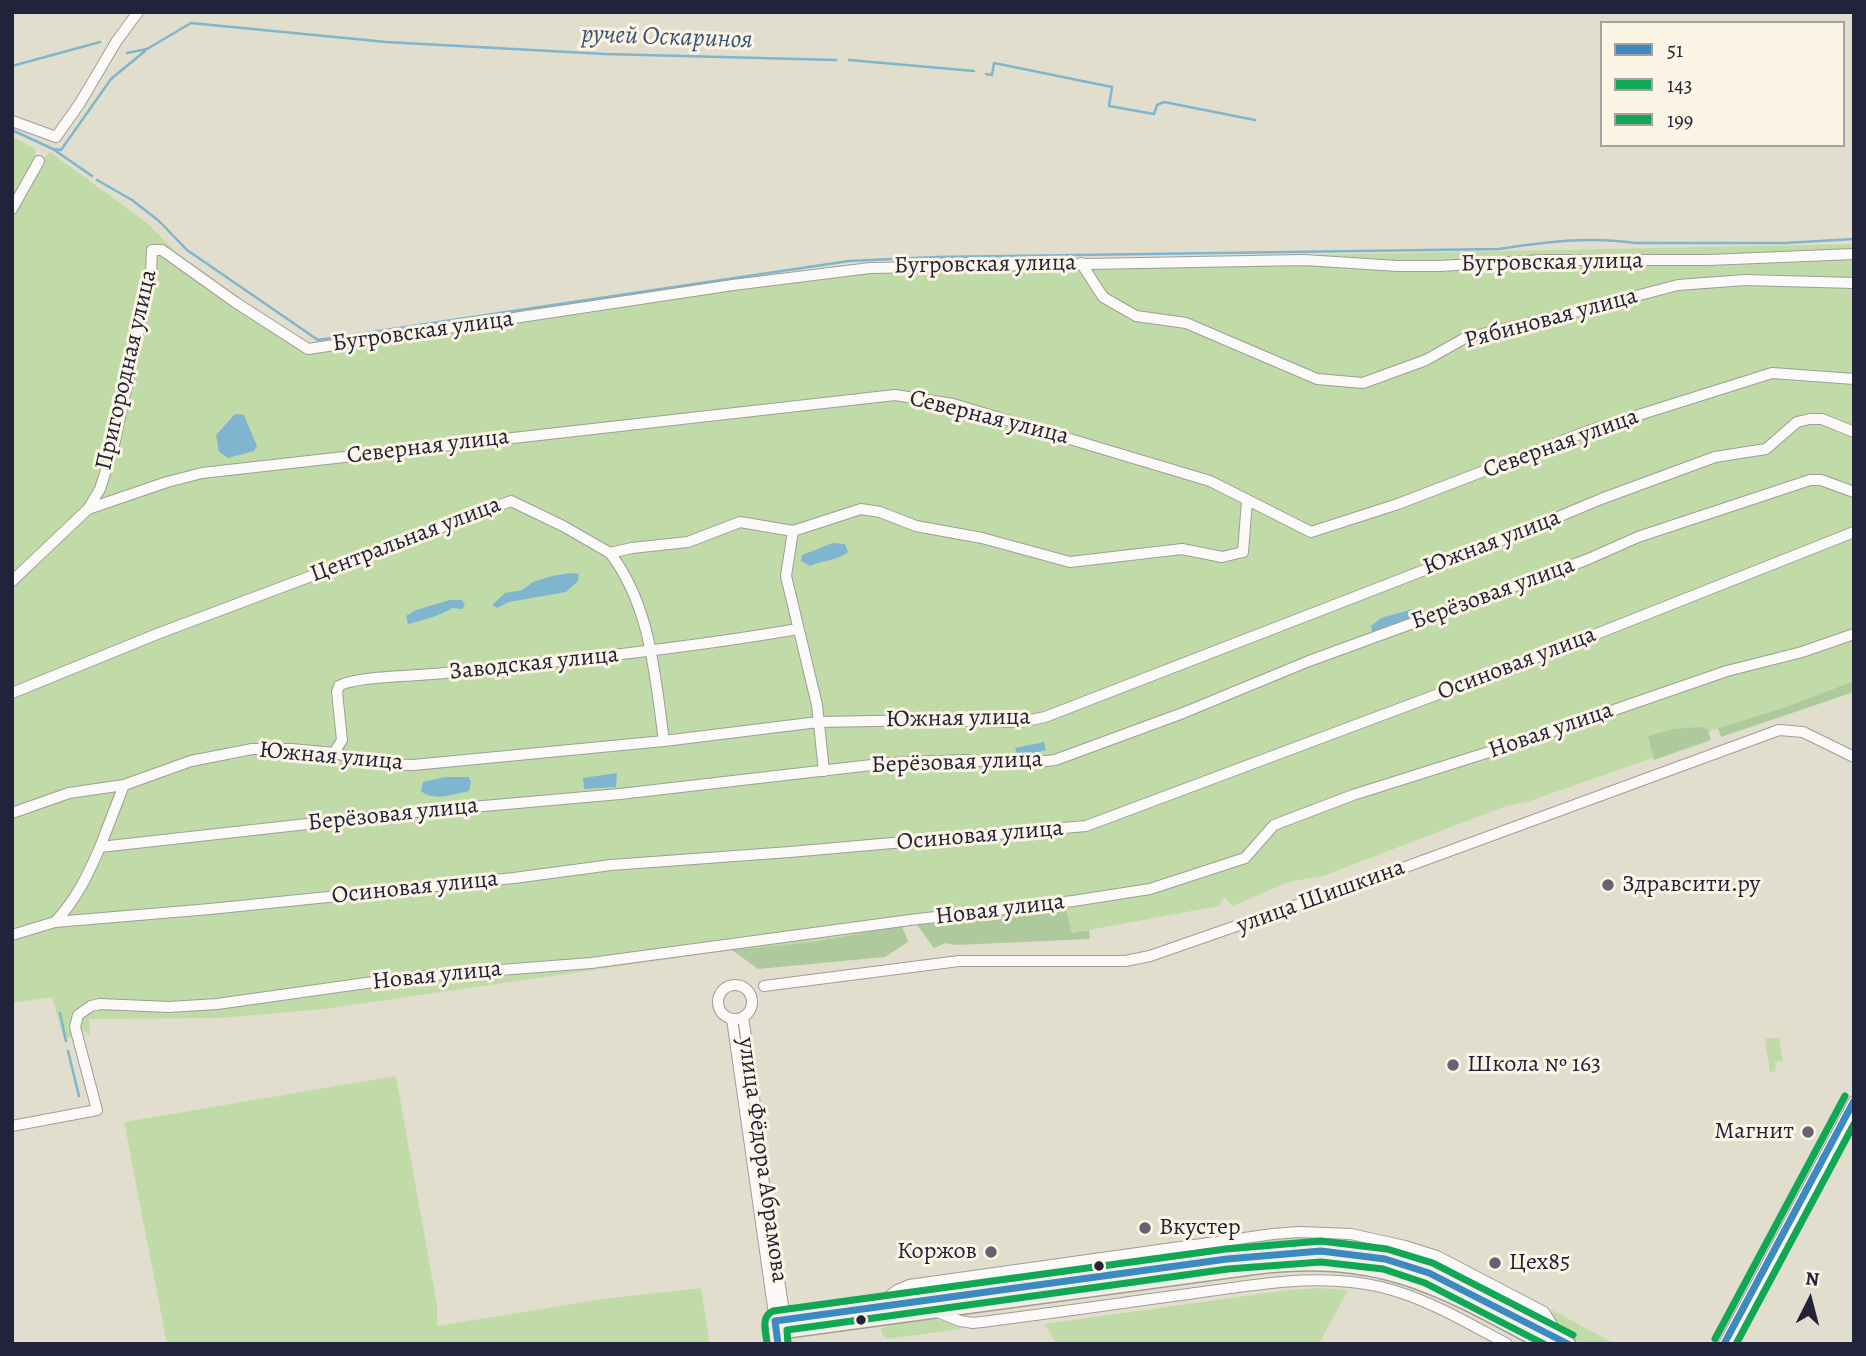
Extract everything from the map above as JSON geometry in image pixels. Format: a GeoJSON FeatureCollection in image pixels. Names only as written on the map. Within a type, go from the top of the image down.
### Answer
{"type":"FeatureCollection","features":[{"type":"Feature","properties":{"kind":"street"},"geometry":{"type":"LineString","coordinates":[[12,121],[56,138],[138,12]]}},
{"type":"Feature","properties":{"kind":"street"},"geometry":{"type":"LineString","coordinates":[[12,209],[39,161]]}},
{"type":"Feature","properties":{"kind":"street","name":"Бугровская улица"},"geometry":{"type":"LineString","coordinates":[[152,250],[162,250],[308,349],[733,285],[870,268],[1304,260],[1398,266],[1545,260],[1709,260],[1854,254]]}},
{"type":"Feature","properties":{"kind":"street","name":"Пригородная улица"},"geometry":{"type":"LineString","coordinates":[[12,581],[88,509],[100,489],[114,445],[151,274],[152,250]]}},
{"type":"Feature","properties":{"kind":"street","name":"Рябиновая улица"},"geometry":{"type":"LineString","coordinates":[[1081,263],[1103,297],[1136,316],[1186,323],[1317,379],[1363,383],[1426,360],[1465,338],[1678,285],[1745,280],[1854,283]]}},
{"type":"Feature","properties":{"kind":"street","name":"Северная улица"},"geometry":{"type":"LineString","coordinates":[[88,509],[202,473],[895,395],[953,404],[1162,465],[1210,481],[1311,533],[1398,504],[1588,431],[1772,373],[1854,379]]}},
{"type":"Feature","properties":{"kind":"street","name":"Южная улица"},"geometry":{"type":"LineString","coordinates":[[12,813],[69,793],[124,785],[191,761],[252,749],[334,753],[379,764],[413,765],[664,741],[818,722],[1021,722],[1045,717],[1716,457],[1766,449],[1797,422],[1822,419],[1854,432]]}},
{"type":"Feature","properties":{"kind":"street","name":"Берёзовая улица"},"geometry":{"type":"LineString","coordinates":[[100,847],[415,812],[620,794],[889,763],[962,760],[1028,763],[1055,760],[1183,713],[1309,661],[1586,560],[1638,537],[1810,480],[1821,480],[1854,492]]}},
{"type":"Feature","properties":{"kind":"street","name":"Центральная улица"},"geometry":{"type":"LineString","coordinates":[[12,693],[170,629],[511,501],[610,553]]}},
{"type":"Feature","properties":{"kind":"street"},"geometry":{"type":"LineString","coordinates":[[664,741],[652,652],[636,599],[621,568],[610,553],[688,542],[740,522],[793,531],[861,509],[880,512],[916,526],[982,538],[1070,562],[1182,549],[1222,557],[1243,552],[1247,501]]}},
{"type":"Feature","properties":{"kind":"street"},"geometry":{"type":"LineString","coordinates":[[793,531],[786,576],[807,659],[824,771]]}},
{"type":"Feature","properties":{"kind":"street","name":"Осиновая улица"},"geometry":{"type":"LineString","coordinates":[[12,935],[55,922],[238,907],[611,865],[1086,826],[1556,650],[1854,532]]}},
{"type":"Feature","properties":{"kind":"street","name":"Заводская улица"},"geometry":{"type":"LineString","coordinates":[[334,753],[342,740],[337,692],[339,686],[345,682],[652,652],[799,629]]}},
{"type":"Feature","properties":{"kind":"street","name":"Новая улица"},"geometry":{"type":"LineString","coordinates":[[12,1126],[97,1110],[75,1027],[78,1015],[91,1006],[100,1004],[169,1007],[217,1004],[409,977],[591,962],[1073,901],[1150,888],[1245,858],[1274,825],[1353,795],[1527,740],[1727,671],[1802,652],[1854,634]]}},
{"type":"Feature","properties":{"kind":"street","name":"улица Шишкина"},"geometry":{"type":"LineString","coordinates":[[764,986],[959,961],[1125,961],[1161,953],[1239,927],[1779,730],[1803,732],[1854,757]]}},
{"type":"Feature","properties":{"kind":"street"},"geometry":{"type":"LineString","coordinates":[[55,922],[69,908],[86,880],[124,785]]}},
{"type":"Feature","properties":{"kind":"street","name":"улица Фёдора Абрамова"},"geometry":{"type":"LineString","coordinates":[[737,1018],[751,1069],[782,1332]]}},
{"type":"Feature","properties":{"kind":"street"},"geometry":{"type":"LineString","coordinates":[[1724,1344],[1854,1101]]}},
{"type":"Feature","properties":{"kind":"street"},"geometry":{"type":"LineString","coordinates":[[1733,1344],[1854,1118]]}},
{"type":"Feature","properties":{"kind":"street"},"geometry":{"type":"LineString","coordinates":[[782,1332],[875,1308],[1299,1251],[1341,1252],[1385,1259],[1429,1273],[1565,1342]]}},
{"type":"Feature","properties":{"kind":"street"},"geometry":{"type":"LineString","coordinates":[[782,1332],[1276,1264],[1340,1263],[1383,1270],[1425,1283],[1545,1344]]}},
{"type":"Feature","properties":{"kind":"street"},"geometry":{"type":"LineString","coordinates":[[935,1310],[960,1321],[973,1323],[1288,1281],[1340,1281],[1379,1287],[1421,1300],[1507,1344]]}},
{"type":"Feature","properties":{"kind":"green space"},"geometry":{"type":"Polygon","coordinates":[[[12,136],[35,149],[36,159],[41,162],[50,152],[146,222],[181,257],[309,346],[852,264],[1854,244],[1854,681],[1780,709],[1712,730],[1661,755],[1527,802],[1506,806],[1323,876],[1292,881],[1232,906],[1224,897],[1219,906],[1072,933],[1065,910],[902,926],[812,942],[732,950],[324,1009],[219,1018],[89,1019],[90,1035],[73,1025],[72,1036],[64,1040],[52,997],[12,1003],[12,136]]]}},
{"type":"Feature","properties":{"kind":"green space"},"geometry":{"type":"Polygon","coordinates":[[[1854,681],[1854,692],[1721,737],[1718,728],[1780,709],[1854,681]]]}},
{"type":"Feature","properties":{"kind":"green space"},"geometry":{"type":"Polygon","coordinates":[[[1701,727],[1708,730],[1711,740],[1654,760],[1648,736],[1674,729],[1701,727]]]}},
{"type":"Feature","properties":{"kind":"green space"},"geometry":{"type":"Polygon","coordinates":[[[1066,910],[1072,933],[1089,930],[1090,939],[955,945],[946,943],[934,948],[917,925],[1066,910]]]}},
{"type":"Feature","properties":{"kind":"green space"},"geometry":{"type":"Polygon","coordinates":[[[902,926],[908,942],[885,957],[758,969],[732,950],[812,942],[902,926]]]}},
{"type":"Feature","properties":{"kind":"green space"},"geometry":{"type":"Polygon","coordinates":[[[1779,1037],[1783,1061],[1775,1062],[1776,1071],[1770,1072],[1765,1039],[1779,1037]]]}},
{"type":"Feature","properties":{"kind":"green space"},"geometry":{"type":"Polygon","coordinates":[[[396,1076],[437,1305],[437,1326],[603,1299],[701,1288],[710,1344],[167,1344],[124,1122],[396,1076]]]}},
{"type":"Feature","properties":{"kind":"green space"},"geometry":{"type":"Polygon","coordinates":[[[1299,1237],[1367,1242],[1433,1258],[1539,1313],[1548,1325],[1546,1327],[1429,1267],[1387,1254],[1359,1249],[1301,1246],[1159,1263],[1158,1255],[1299,1237]]]}},
{"type":"Feature","properties":{"kind":"green space"},"geometry":{"type":"Polygon","coordinates":[[[1084,1265],[1085,1269],[1062,1277],[901,1295],[907,1289],[1084,1265]]]}},
{"type":"Feature","properties":{"kind":"green space"},"geometry":{"type":"Polygon","coordinates":[[[1288,1290],[1348,1290],[1319,1344],[1057,1344],[1044,1324],[1288,1290]]]}},
{"type":"Feature","properties":{"kind":"green space"},"geometry":{"type":"Polygon","coordinates":[[[1552,1310],[1615,1344],[1584,1343],[1567,1337],[1555,1322],[1552,1310]]]}},
{"type":"Feature","properties":{"kind":"green space"},"geometry":{"type":"Polygon","coordinates":[[[934,1318],[960,1329],[887,1339],[882,1334],[881,1328],[905,1321],[934,1318]]]}},
{"type":"Feature","properties":{"kind":"water"},"geometry":{"type":"Polygon","coordinates":[[[235,414],[244,415],[257,446],[254,451],[228,458],[219,452],[216,435],[235,414]]]}},
{"type":"Feature","properties":{"kind":"water"},"geometry":{"type":"Polygon","coordinates":[[[833,543],[845,544],[848,552],[810,566],[801,561],[802,555],[833,543]]]}},
{"type":"Feature","properties":{"kind":"water"},"geometry":{"type":"Polygon","coordinates":[[[579,574],[578,581],[566,592],[509,602],[497,608],[492,605],[505,593],[522,590],[533,582],[552,576],[579,574]]]}},
{"type":"Feature","properties":{"kind":"water"},"geometry":{"type":"Polygon","coordinates":[[[450,600],[462,600],[465,605],[462,609],[452,608],[408,624],[406,616],[416,610],[450,600]]]}},
{"type":"Feature","properties":{"kind":"water"},"geometry":{"type":"Polygon","coordinates":[[[1413,609],[1413,619],[1375,634],[1372,631],[1371,626],[1381,618],[1413,609]]]}},
{"type":"Feature","properties":{"kind":"water"},"geometry":{"type":"Polygon","coordinates":[[[1044,742],[1046,750],[1018,757],[1015,748],[1044,742]]]}},
{"type":"Feature","properties":{"kind":"water"},"geometry":{"type":"Polygon","coordinates":[[[617,773],[616,787],[584,789],[583,778],[617,773]]]}},
{"type":"Feature","properties":{"kind":"water"},"geometry":{"type":"Polygon","coordinates":[[[445,777],[469,777],[469,791],[438,797],[421,791],[423,782],[445,777]]]}},
{"type":"Feature","properties":{"kind":"waterway","name":"ручей Оскариноя"},"geometry":{"type":"LineString","coordinates":[[127,53],[147,49],[191,23],[386,42],[605,54],[836,60]]}},
{"type":"Feature","properties":{"kind":"waterway","name":"ручей Оскариноя"},"geometry":{"type":"LineString","coordinates":[[12,66],[100,42]]}},
{"type":"Feature","properties":{"kind":"waterway"},"geometry":{"type":"LineString","coordinates":[[92,176],[53,149],[61,150],[111,79],[145,51]]}},
{"type":"Feature","properties":{"kind":"waterway","name":"ручей Оскариноя"},"geometry":{"type":"LineString","coordinates":[[849,60],[974,71]]}},
{"type":"Feature","properties":{"kind":"waterway","name":"ручей Оскариноя"},"geometry":{"type":"LineString","coordinates":[[986,74],[992,75],[994,63],[1112,87],[1109,106],[1154,114],[1157,105],[1164,102],[1255,120]]}},
{"type":"Feature","properties":{"kind":"waterway"},"geometry":{"type":"LineString","coordinates":[[12,130],[53,149]]}},
{"type":"Feature","properties":{"kind":"waterway"},"geometry":{"type":"LineString","coordinates":[[97,180],[132,200],[159,221],[187,250],[318,340],[849,261],[936,257],[1499,249],[1584,240],[1635,243],[1785,243],[1854,239]]}},
{"type":"Feature","properties":{"kind":"waterway"},"geometry":{"type":"LineString","coordinates":[[60,1013],[66,1041]]}},
{"type":"Feature","properties":{"kind":"waterway"},"geometry":{"type":"LineString","coordinates":[[68,1051],[79,1096]]}},
{"type":"Feature","properties":{"kind":"transit line","name":"199"},"geometry":{"type":"LineString","coordinates":[[1715,1339],[1845,1096]]}},
{"type":"Feature","properties":{"kind":"transit line","name":"51"},"geometry":{"type":"LineString","coordinates":[[1724,1344],[1854,1101]]}},
{"type":"Feature","properties":{"kind":"transit line","name":"143"},"geometry":{"type":"LineString","coordinates":[[1736,1344],[1854,1124]]}},
{"type":"Feature","properties":{"kind":"transit line","name":"199"},"geometry":{"type":"LineString","coordinates":[[767,1344],[765,1321],[773,1311],[1226,1249],[1321,1241],[1387,1249],[1433,1263],[1573,1335]]}},
{"type":"Feature","properties":{"kind":"transit line","name":"51"},"geometry":{"type":"LineString","coordinates":[[778,1344],[775,1321],[1227,1259],[1321,1251],[1385,1259],[1429,1273],[1568,1344]]}},
{"type":"Feature","properties":{"kind":"transit line","name":"143"},"geometry":{"type":"LineString","coordinates":[[788,1343],[787,1330],[1228,1269],[1321,1262],[1383,1269],[1425,1283],[1544,1344]]}},
{"type":"Feature","properties":{"kind":"place","name":"Здравсити.ру"},"geometry":{"type":"Point","coordinates":[1608,885]}},
{"type":"Feature","properties":{"kind":"place","name":"Школа № 163"},"geometry":{"type":"Point","coordinates":[1453,1065]}},
{"type":"Feature","properties":{"kind":"place","name":"Магнит"},"geometry":{"type":"Point","coordinates":[1808,1132]}},
{"type":"Feature","properties":{"kind":"place","name":"Вкустер"},"geometry":{"type":"Point","coordinates":[1145,1228]}},
{"type":"Feature","properties":{"kind":"place","name":"Коржов"},"geometry":{"type":"Point","coordinates":[991,1252]}},
{"type":"Feature","properties":{"kind":"place","name":"Цех85"},"geometry":{"type":"Point","coordinates":[1495,1263]}}]}
